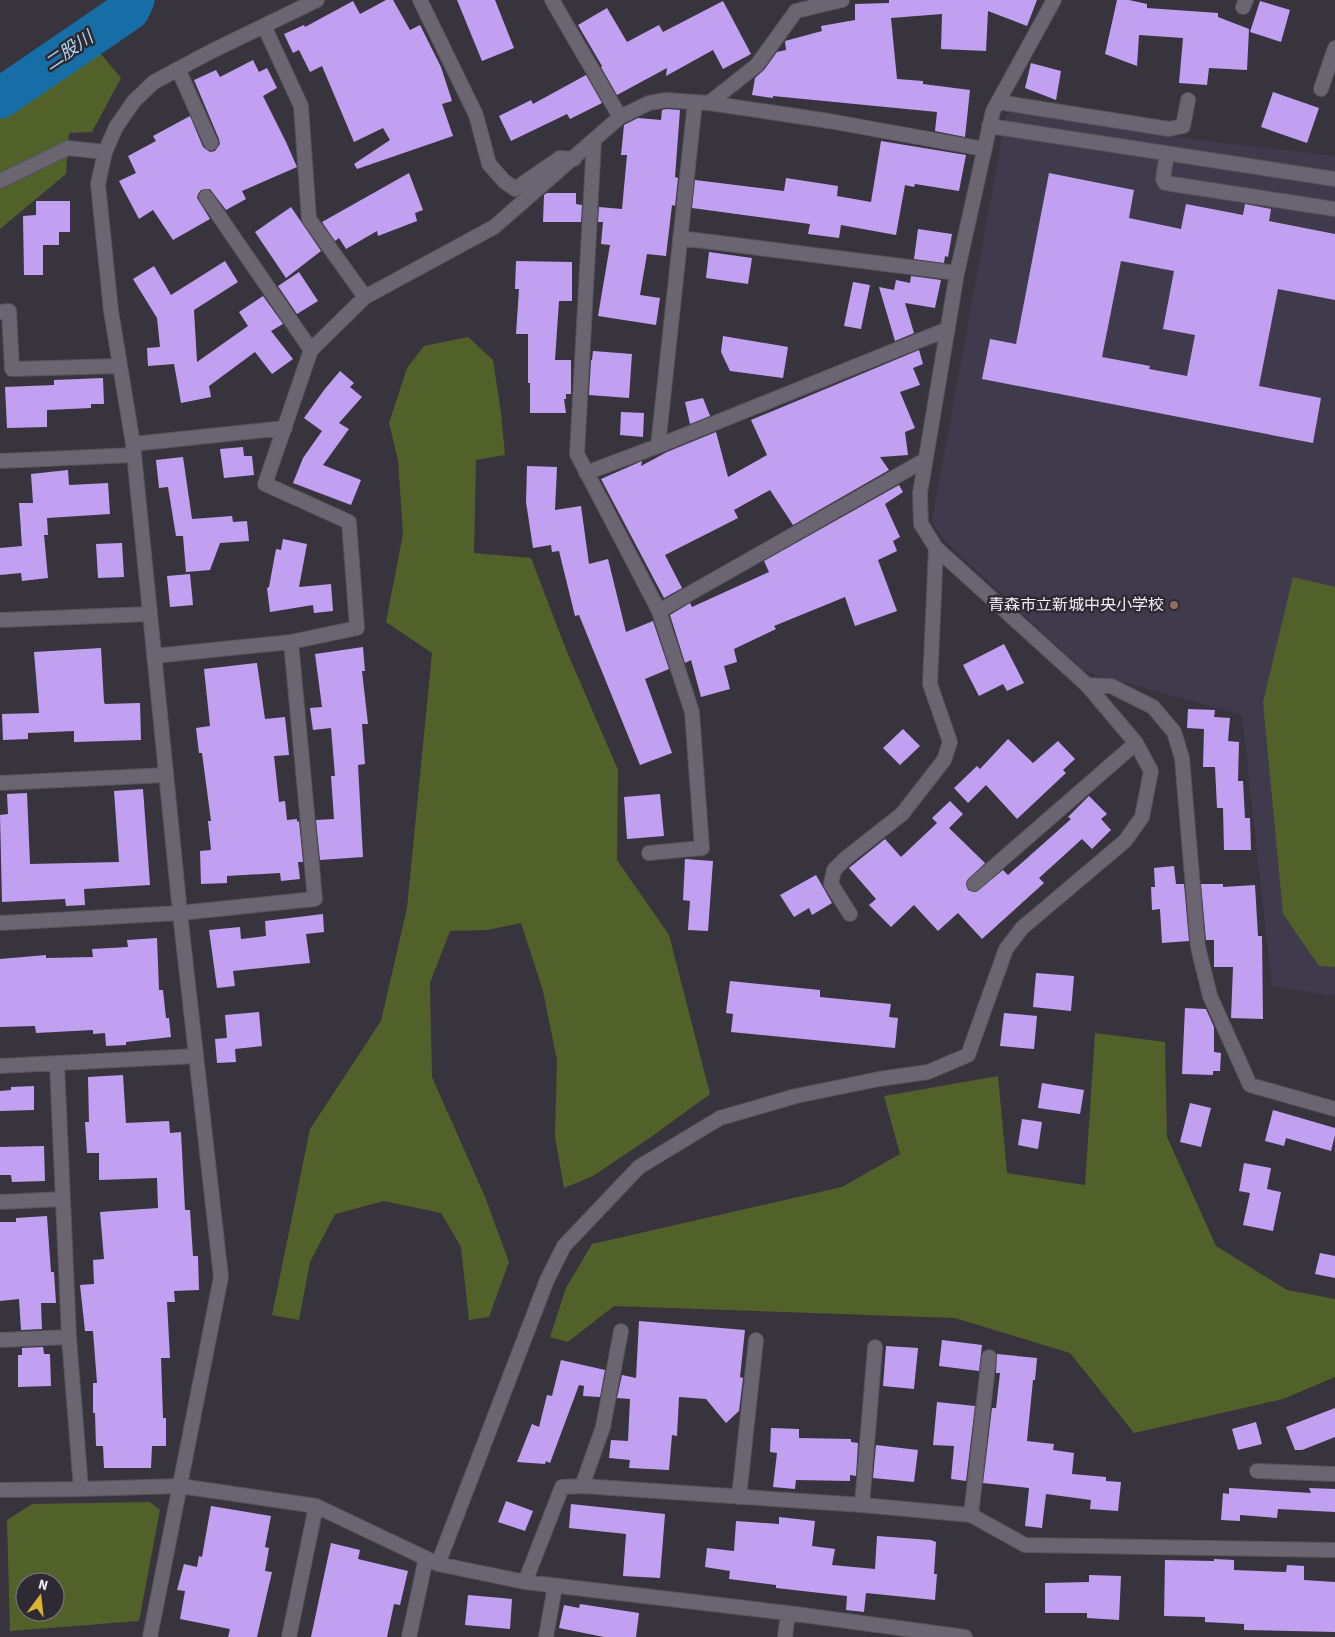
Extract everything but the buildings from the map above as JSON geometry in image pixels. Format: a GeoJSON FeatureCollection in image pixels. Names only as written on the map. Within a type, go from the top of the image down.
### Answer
{"type":"FeatureCollection","features":[{"type":"Feature","properties":{"kind":"street"},"geometry":{"type":"LineString","coordinates":[[150,1637],[221,1277],[180,913],[134,449],[111,311],[98,184],[105,152],[116,127],[134,101],[154,82],[317,0]]}},
{"type":"Feature","properties":{"kind":"street"},"geometry":{"type":"LineString","coordinates":[[420,0],[476,115],[489,164],[504,181],[515,189],[560,158],[574,159]]}},
{"type":"Feature","properties":{"kind":"street"},"geometry":{"type":"LineString","coordinates":[[552,0],[620,117]]}},
{"type":"Feature","properties":{"kind":"street"},"geometry":{"type":"LineString","coordinates":[[658,446],[680,238],[702,103],[757,64],[794,5],[842,0]]}},
{"type":"Feature","properties":{"kind":"street"},"geometry":{"type":"LineString","coordinates":[[409,1637],[432,1561],[547,1280],[564,1246],[639,1167],[720,1118],[796,1096],[879,1078],[928,1072],[968,1055],[1006,949],[1011,942],[1022,928],[1125,841],[1142,817],[1151,771],[1136,743],[1087,685],[936,548],[921,524],[920,493],[925,460],[957,274],[989,126],[993,111],[1054,0]]}},
{"type":"Feature","properties":{"kind":"street"},"geometry":{"type":"LineString","coordinates":[[264,26],[301,106],[309,219],[365,297]]}},
{"type":"Feature","properties":{"kind":"street"},"geometry":{"type":"LineString","coordinates":[[1321,89],[1335,48]]}},
{"type":"Feature","properties":{"kind":"street"},"geometry":{"type":"LineString","coordinates":[[178,69],[211,143]]}},
{"type":"Feature","properties":{"kind":"street"},"geometry":{"type":"LineString","coordinates":[[154,656],[291,642],[357,628],[350,522],[266,484],[311,350],[365,297],[494,227],[620,117],[649,103],[666,100],[702,103],[829,121],[984,149]]}},
{"type":"Feature","properties":{"kind":"street"},"geometry":{"type":"LineString","coordinates":[[998,102],[1170,129],[1183,126],[1188,100]]}},
{"type":"Feature","properties":{"kind":"street"},"geometry":{"type":"LineString","coordinates":[[989,126],[1335,179]]}},
{"type":"Feature","properties":{"kind":"street"},"geometry":{"type":"LineString","coordinates":[[594,140],[577,454],[659,611],[692,712],[702,848],[649,853]]}},
{"type":"Feature","properties":{"kind":"street"},"geometry":{"type":"LineString","coordinates":[[0,181],[68,148],[105,152]]}},
{"type":"Feature","properties":{"kind":"street"},"geometry":{"type":"LineString","coordinates":[[1167,154],[1163,179],[1166,183],[1335,209]]}},
{"type":"Feature","properties":{"kind":"street"},"geometry":{"type":"LineString","coordinates":[[206,197],[311,350]]}},
{"type":"Feature","properties":{"kind":"street"},"geometry":{"type":"LineString","coordinates":[[680,238],[957,274]]}},
{"type":"Feature","properties":{"kind":"street"},"geometry":{"type":"LineString","coordinates":[[0,312],[9,311],[12,369],[120,366]]}},
{"type":"Feature","properties":{"kind":"street"},"geometry":{"type":"LineString","coordinates":[[586,472],[658,446],[948,329]]}},
{"type":"Feature","properties":{"kind":"street"},"geometry":{"type":"LineString","coordinates":[[0,461],[134,449],[285,428]]}},
{"type":"Feature","properties":{"kind":"street"},"geometry":{"type":"LineString","coordinates":[[659,611],[925,460]]}},
{"type":"Feature","properties":{"kind":"street"},"geometry":{"type":"LineString","coordinates":[[850,914],[831,884],[834,870],[846,858],[902,814],[944,760],[950,742],[930,684],[936,548]]}},
{"type":"Feature","properties":{"kind":"street"},"geometry":{"type":"LineString","coordinates":[[0,620],[150,614]]}},
{"type":"Feature","properties":{"kind":"street"},"geometry":{"type":"LineString","coordinates":[[0,923],[180,913],[315,899],[291,642]]}},
{"type":"Feature","properties":{"kind":"street"},"geometry":{"type":"LineString","coordinates":[[1087,685],[1111,686],[1153,706],[1174,732],[1182,758],[1198,947],[1210,996],[1250,1085],[1335,1109]]}},
{"type":"Feature","properties":{"kind":"street"},"geometry":{"type":"LineString","coordinates":[[974,884],[1136,743]]}},
{"type":"Feature","properties":{"kind":"street"},"geometry":{"type":"LineString","coordinates":[[0,784],[166,775]]}},
{"type":"Feature","properties":{"kind":"street"},"geometry":{"type":"LineString","coordinates":[[0,1066],[196,1056]]}},
{"type":"Feature","properties":{"kind":"street"},"geometry":{"type":"LineString","coordinates":[[57,1064],[69,1336],[81,1489]]}},
{"type":"Feature","properties":{"kind":"street"},"geometry":{"type":"LineString","coordinates":[[0,1202],[62,1199]]}},
{"type":"Feature","properties":{"kind":"street"},"geometry":{"type":"LineString","coordinates":[[582,1486],[603,1428],[621,1331]]}},
{"type":"Feature","properties":{"kind":"street"},"geometry":{"type":"LineString","coordinates":[[0,1340],[69,1336]]}},
{"type":"Feature","properties":{"kind":"street"},"geometry":{"type":"LineString","coordinates":[[739,1496],[756,1340]]}},
{"type":"Feature","properties":{"kind":"street"},"geometry":{"type":"LineString","coordinates":[[862,1505],[875,1347]]}},
{"type":"Feature","properties":{"kind":"street"},"geometry":{"type":"LineString","coordinates":[[971,1515],[989,1357]]}},
{"type":"Feature","properties":{"kind":"street"},"geometry":{"type":"LineString","coordinates":[[1256,1471],[1335,1474]]}},
{"type":"Feature","properties":{"kind":"street"},"geometry":{"type":"LineString","coordinates":[[0,1490],[180,1486],[316,1506],[432,1561],[525,1582],[965,1637]]}},
{"type":"Feature","properties":{"kind":"street"},"geometry":{"type":"LineString","coordinates":[[525,1582],[562,1487],[582,1486],[862,1505],[971,1515],[1025,1545],[1335,1550]]}},
{"type":"Feature","properties":{"kind":"street"},"geometry":{"type":"LineString","coordinates":[[289,1637],[316,1506]]}},
{"type":"Feature","properties":{"kind":"street"},"geometry":{"type":"LineString","coordinates":[[546,1637],[555,1586]]}},
{"type":"Feature","properties":{"kind":"street"},"geometry":{"type":"LineString","coordinates":[[785,1637],[788,1614]]}},
{"type":"Feature","properties":{"kind":"shaded area","name":"青森市立新城中央小学校"},"geometry":{"type":"Polygon","coordinates":[[[1010,111],[1183,138],[1335,156],[1335,996],[1272,986],[1242,715],[1084,671],[943,539],[932,521],[1006,116],[1010,111]]]}},
{"type":"Feature","properties":{"kind":"green space"},"geometry":{"type":"Polygon","coordinates":[[[96,48],[121,78],[92,132],[69,133],[66,174],[0,229],[0,117],[96,48]]]}},
{"type":"Feature","properties":{"kind":"green space"},"geometry":{"type":"Polygon","coordinates":[[[468,337],[493,360],[505,455],[476,460],[474,553],[531,558],[565,647],[618,770],[617,860],[669,935],[710,1094],[593,1176],[564,1188],[555,1137],[557,1060],[543,991],[521,923],[487,930],[450,931],[430,983],[432,1077],[485,1197],[509,1262],[489,1317],[469,1320],[461,1247],[441,1213],[384,1201],[335,1214],[310,1262],[299,1320],[272,1315],[310,1129],[381,1021],[407,908],[432,653],[386,622],[403,534],[398,460],[389,423],[407,368],[424,346],[468,337]]]}},
{"type":"Feature","properties":{"kind":"green space"},"geometry":{"type":"Polygon","coordinates":[[[1293,577],[1335,587],[1335,967],[1319,966],[1283,914],[1263,702],[1293,577]]]}},
{"type":"Feature","properties":{"kind":"green space"},"geometry":{"type":"Polygon","coordinates":[[[1095,1033],[1165,1042],[1167,1137],[1216,1246],[1287,1290],[1335,1299],[1335,1377],[1283,1399],[1134,1433],[1070,1353],[955,1318],[614,1306],[568,1342],[550,1337],[566,1288],[592,1244],[842,1187],[900,1154],[884,1096],[998,1076],[1007,1173],[1085,1185],[1095,1033]]]}},
{"type":"Feature","properties":{"kind":"green space"},"geometry":{"type":"Polygon","coordinates":[[[150,1502],[160,1510],[139,1621],[10,1631],[7,1520],[32,1504],[150,1502]]]}},
{"type":"Feature","properties":{"kind":"waterway","name":"二股川"},"geometry":{"type":"LineString","coordinates":[[0,98],[129,10],[134,0]]}},
{"type":"Feature","properties":{"kind":"place","name":"青森市立新城中央小学校"},"geometry":{"type":"Point","coordinates":[1174,605]}}]}
